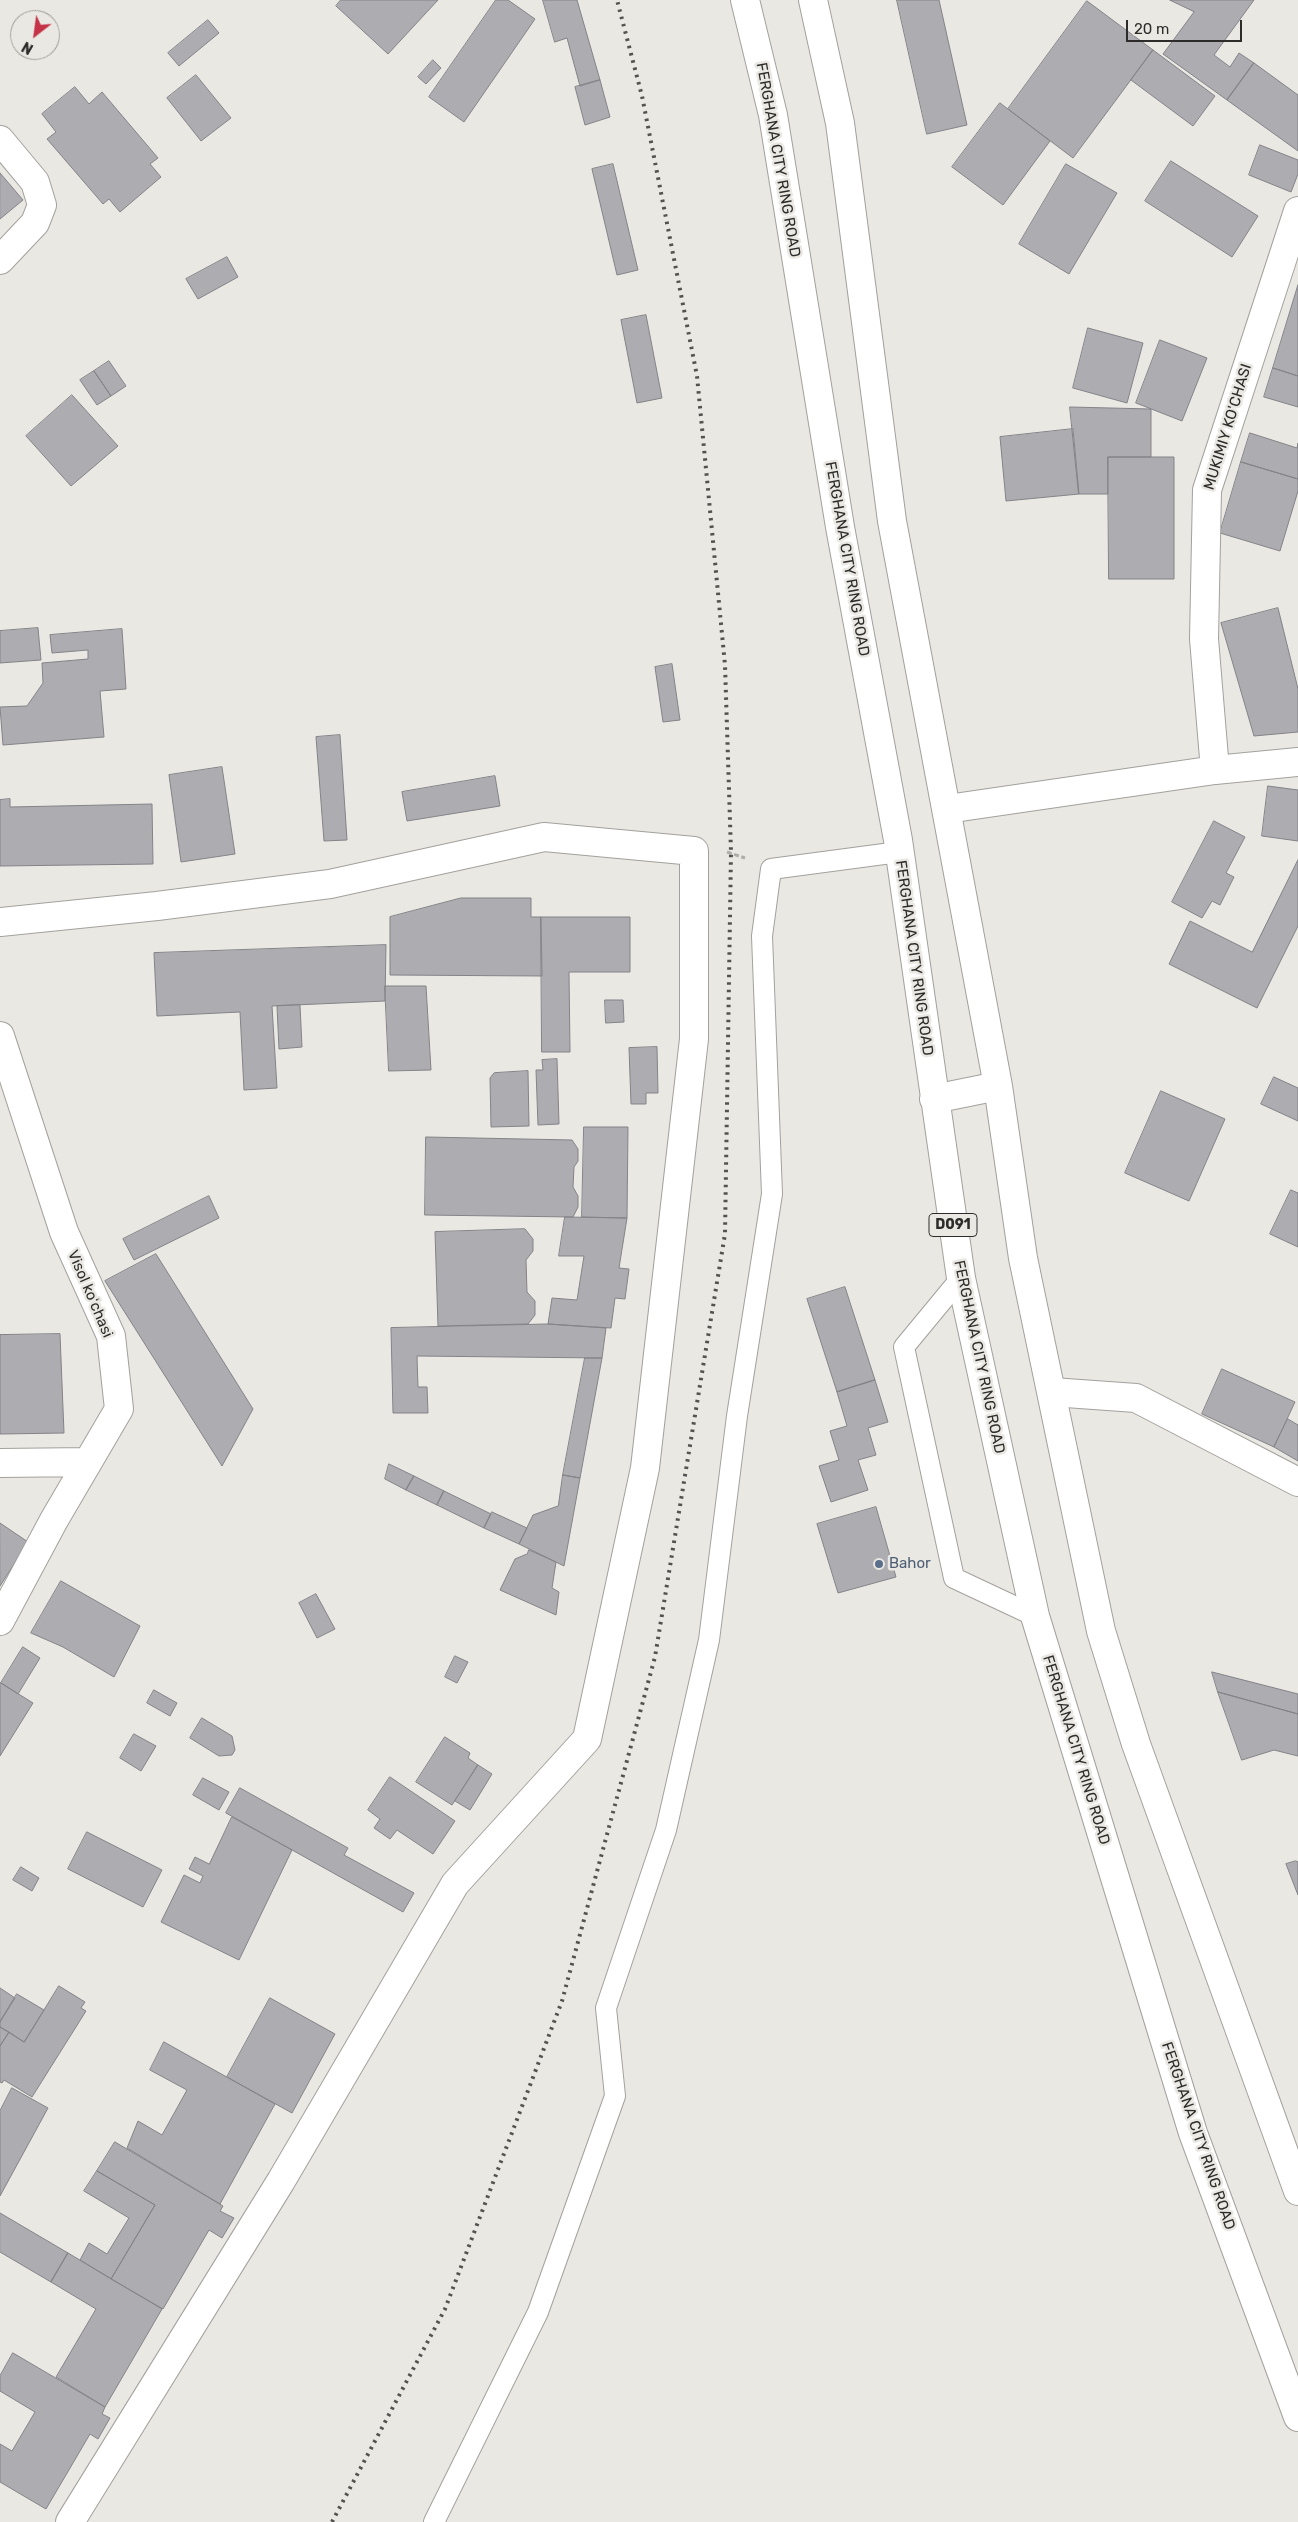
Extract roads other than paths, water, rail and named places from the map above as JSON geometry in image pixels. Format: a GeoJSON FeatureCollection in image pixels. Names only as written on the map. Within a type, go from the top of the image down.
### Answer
{"type":"FeatureCollection","features":[{"type":"Feature","properties":{"kind":"main road","name":"FERGHANA CITY RING ROAD"},"geometry":{"type":"LineString","coordinates":[[745,0],[773,115],[840,527],[900,852],[961,1278],[1035,1616],[1194,2133],[1298,2417]]}},
{"type":"Feature","properties":{"kind":"main road"},"geometry":{"type":"LineString","coordinates":[[813,0],[840,122],[892,521],[998,1086],[1023,1258],[1104,1641],[1136,1744],[1298,2191]]}},
{"type":"Feature","properties":{"kind":"main road"},"geometry":{"type":"LineString","coordinates":[[0,140],[35,182],[42,205],[35,223],[0,260]]}},
{"type":"Feature","properties":{"kind":"main road","name":"MUKIMIY KO'CHASI"},"geometry":{"type":"LineString","coordinates":[[1215,770],[1204,639],[1207,490],[1298,211]]}},
{"type":"Feature","properties":{"kind":"main road"},"geometry":{"type":"LineString","coordinates":[[947,809],[1215,770],[1298,762]]}},
{"type":"Feature","properties":{"kind":"main road"},"geometry":{"type":"LineString","coordinates":[[0,922],[157,906],[330,884],[544,837],[694,851],[694,1039],[645,1468],[587,1739],[455,1884],[281,2181],[70,2522]]}},
{"type":"Feature","properties":{"kind":"main road","name":"Visol koʻchasi"},"geometry":{"type":"LineString","coordinates":[[0,1036],[64,1232],[111,1336],[119,1409],[0,1621]]}},
{"type":"Feature","properties":{"kind":"main road"},"geometry":{"type":"LineString","coordinates":[[934,1100],[998,1086]]}},
{"type":"Feature","properties":{"kind":"main road"},"geometry":{"type":"LineString","coordinates":[[1052,1392],[1136,1398],[1298,1482]]}},
{"type":"Feature","properties":{"kind":"main road"},"geometry":{"type":"LineString","coordinates":[[0,1463],[88,1462]]}},
{"type":"Feature","properties":{"kind":"lane"},"geometry":{"type":"LineString","coordinates":[[434,2522],[538,2312],[616,2096],[606,2008],[666,1830],[709,1640],[737,1416],[772,1194],[762,936],[771,868],[900,852]]}},
{"type":"Feature","properties":{"kind":"lane"},"geometry":{"type":"LineString","coordinates":[[961,1278],[904,1346],[954,1578],[1035,1616]]}},
{"type":"Feature","properties":{"kind":"railway"},"geometry":{"type":"LineString","coordinates":[[332,2522],[445,2309],[562,2001],[655,1657],[725,1234],[731,852],[725,665],[697,376],[642,96],[617,0]]}},
{"type":"Feature","properties":{"kind":"place","name":"Bahor"},"geometry":{"type":"Point","coordinates":[879,1564]}}]}
